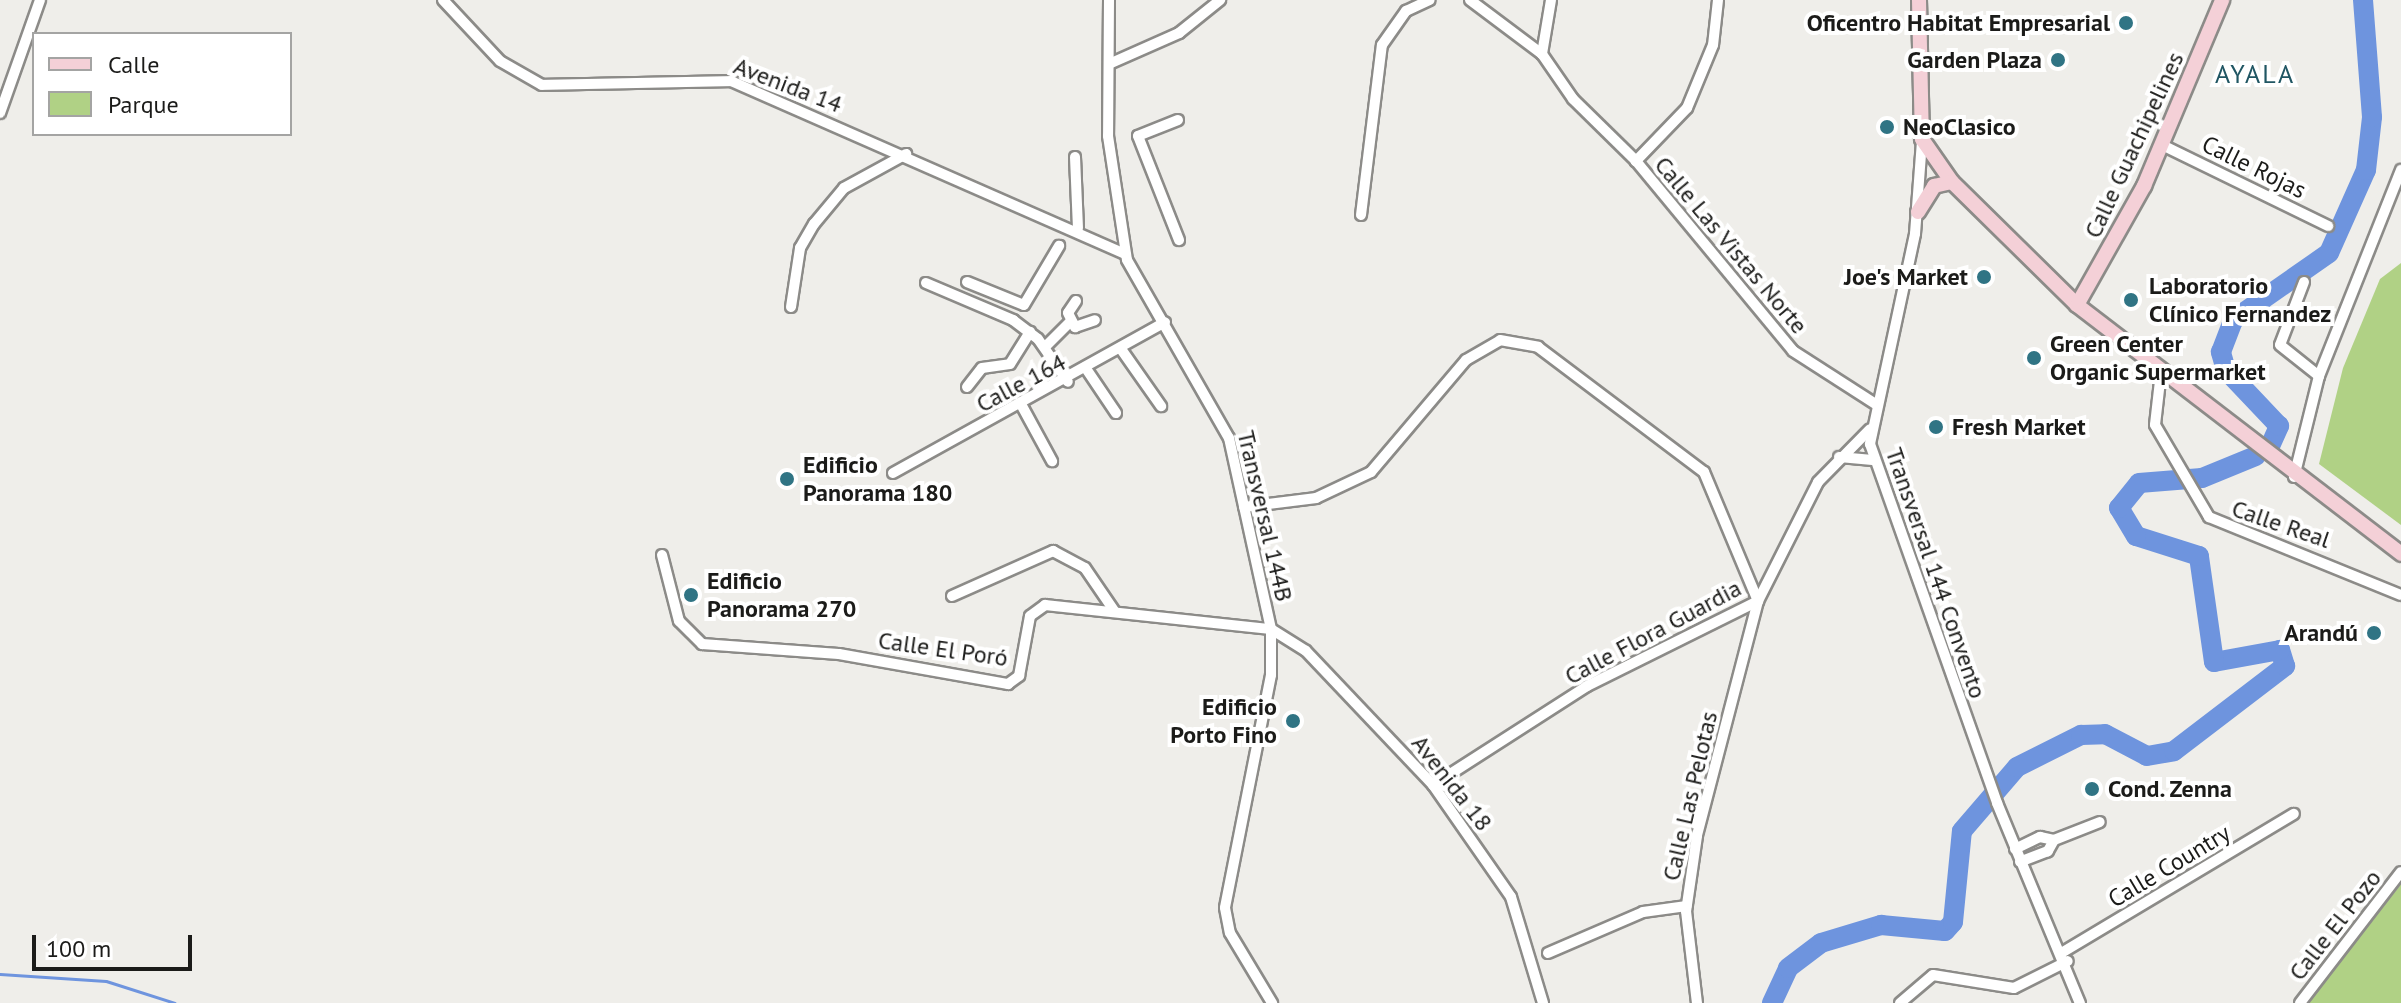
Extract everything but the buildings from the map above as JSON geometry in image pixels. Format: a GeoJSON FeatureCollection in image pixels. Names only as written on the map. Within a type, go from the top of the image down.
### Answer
{"type":"FeatureCollection","features":[{"type":"Feature","properties":{"kind":"main road"},"geometry":{"type":"LineString","coordinates":[[1919,0],[1922,139],[1952,182],[2077,305],[2294,477],[2401,554]]}},
{"type":"Feature","properties":{"kind":"main road","name":"Calle Guachipelines"},"geometry":{"type":"LineString","coordinates":[[2077,305],[2162,145],[2222,0]]}},
{"type":"Feature","properties":{"kind":"main road"},"geometry":{"type":"LineString","coordinates":[[1918,212],[1934,186],[1952,182]]}},
{"type":"Feature","properties":{"kind":"street"},"geometry":{"type":"LineString","coordinates":[[0,113],[40,0]]}},
{"type":"Feature","properties":{"kind":"street","name":"Avenida 14"},"geometry":{"type":"LineString","coordinates":[[443,0],[500,61],[542,85],[731,81],[1078,228],[1126,254]]}},
{"type":"Feature","properties":{"kind":"street","name":"Transversal 144B"},"geometry":{"type":"LineString","coordinates":[[1109,0],[1108,136],[1126,254],[1229,438],[1271,629],[1271,675],[1245,773],[1225,908],[1230,933],[1272,1003]]}},
{"type":"Feature","properties":{"kind":"street"},"geometry":{"type":"LineString","coordinates":[[1109,64],[1179,33],[1220,0]]}},
{"type":"Feature","properties":{"kind":"street"},"geometry":{"type":"LineString","coordinates":[[1361,215],[1382,45],[1406,11],[1430,0]]}},
{"type":"Feature","properties":{"kind":"street","name":"Calle Las Vistas Norte"},"geometry":{"type":"LineString","coordinates":[[1470,0],[1542,54],[1573,99],[1636,161],[1793,351],[1877,405]]}},
{"type":"Feature","properties":{"kind":"street"},"geometry":{"type":"LineString","coordinates":[[1542,54],[1551,0]]}},
{"type":"Feature","properties":{"kind":"street","name":"Calle Las Vistas Norte"},"geometry":{"type":"LineString","coordinates":[[1636,161],[1687,108],[1713,45],[1718,0]]}},
{"type":"Feature","properties":{"kind":"street"},"geometry":{"type":"LineString","coordinates":[[1178,120],[1138,136],[1179,240]]}},
{"type":"Feature","properties":{"kind":"street","name":"Transversal 144 Convento"},"geometry":{"type":"LineString","coordinates":[[1922,139],[1918,212],[1870,429],[1873,460],[1997,803],[2020,862],[2065,956],[2080,1003]]}},
{"type":"Feature","properties":{"kind":"street","name":"Calle Rojas"},"geometry":{"type":"LineString","coordinates":[[2162,145],[2328,226]]}},
{"type":"Feature","properties":{"kind":"street"},"geometry":{"type":"LineString","coordinates":[[791,307],[800,248],[814,224],[844,188],[906,154]]}},
{"type":"Feature","properties":{"kind":"street"},"geometry":{"type":"LineString","coordinates":[[1075,157],[1078,228]]}},
{"type":"Feature","properties":{"kind":"street"},"geometry":{"type":"LineString","coordinates":[[2294,477],[2319,376],[2401,170]]}},
{"type":"Feature","properties":{"kind":"street"},"geometry":{"type":"LineString","coordinates":[[968,300],[971,283],[1024,305],[1059,246]]}},
{"type":"Feature","properties":{"kind":"street"},"geometry":{"type":"LineString","coordinates":[[2304,282],[2280,345],[2319,376]]}},
{"type":"Feature","properties":{"kind":"street"},"geometry":{"type":"LineString","coordinates":[[926,283],[968,300],[1030,332],[1045,347],[1068,382]]}},
{"type":"Feature","properties":{"kind":"street"},"geometry":{"type":"LineString","coordinates":[[1045,347],[1070,322],[1076,301]]}},
{"type":"Feature","properties":{"kind":"street"},"geometry":{"type":"LineString","coordinates":[[1070,322],[1080,328],[1095,320]]}},
{"type":"Feature","properties":{"kind":"street","name":"Calle 164"},"geometry":{"type":"LineString","coordinates":[[893,473],[1068,382],[1165,322]]}},
{"type":"Feature","properties":{"kind":"street"},"geometry":{"type":"LineString","coordinates":[[967,387],[982,368],[996,371],[1010,364],[1030,332]]}},
{"type":"Feature","properties":{"kind":"street"},"geometry":{"type":"LineString","coordinates":[[1244,507],[1347,487],[1385,457],[1483,346],[1521,341],[1607,395],[1704,472],[1758,601]]}},
{"type":"Feature","properties":{"kind":"street"},"geometry":{"type":"LineString","coordinates":[[1121,349],[1161,406]]}},
{"type":"Feature","properties":{"kind":"street"},"geometry":{"type":"LineString","coordinates":[[1087,370],[1116,413]]}},
{"type":"Feature","properties":{"kind":"street","name":"Calle Real"},"geometry":{"type":"LineString","coordinates":[[2161,372],[2155,425],[2209,517],[2401,595]]}},
{"type":"Feature","properties":{"kind":"street"},"geometry":{"type":"LineString","coordinates":[[1022,406],[1052,461]]}},
{"type":"Feature","properties":{"kind":"street","name":"Calle Flora Guardia"},"geometry":{"type":"LineString","coordinates":[[1433,785],[1587,686],[1758,601],[1837,458],[1870,429]]}},
{"type":"Feature","properties":{"kind":"street"},"geometry":{"type":"LineString","coordinates":[[1837,458],[1860,453],[1873,460]]}},
{"type":"Feature","properties":{"kind":"street"},"geometry":{"type":"LineString","coordinates":[[952,596],[1053,551],[1085,568],[1115,612]]}},
{"type":"Feature","properties":{"kind":"street","name":"Calle El Poró"},"geometry":{"type":"LineString","coordinates":[[662,555],[679,621],[702,644],[839,654],[1008,684],[1019,676],[1030,616],[1039,607],[1271,629]]}},
{"type":"Feature","properties":{"kind":"street","name":"Calle Las Pelotas"},"geometry":{"type":"LineString","coordinates":[[1697,1003],[1687,906],[1697,836],[1758,601]]}},
{"type":"Feature","properties":{"kind":"street","name":"Avenida 18"},"geometry":{"type":"LineString","coordinates":[[1271,629],[1306,651],[1433,785],[1511,897],[1543,1003]]}},
{"type":"Feature","properties":{"kind":"street","name":"Calle Country"},"geometry":{"type":"LineString","coordinates":[[1900,1003],[1933,975],[2014,988],[2294,814]]}},
{"type":"Feature","properties":{"kind":"street"},"geometry":{"type":"LineString","coordinates":[[2020,862],[2054,840],[2100,822]]}},
{"type":"Feature","properties":{"kind":"street"},"geometry":{"type":"LineString","coordinates":[[2015,849],[2040,837],[2054,840]]}},
{"type":"Feature","properties":{"kind":"street","name":"Calle El Pozo"},"geometry":{"type":"LineString","coordinates":[[2300,1003],[2401,872]]}},
{"type":"Feature","properties":{"kind":"street"},"geometry":{"type":"LineString","coordinates":[[1548,953],[1643,912],[1687,906]]}},
{"type":"Feature","properties":{"kind":"green space"},"geometry":{"type":"Polygon","coordinates":[[[2401,263],[2401,525],[2319,464],[2343,368],[2380,279],[2401,263]]]}},
{"type":"Feature","properties":{"kind":"green space"},"geometry":{"type":"Polygon","coordinates":[[[2401,884],[2401,1003],[2309,1003],[2324,982],[2401,884]]]}},
{"type":"Feature","properties":{"kind":"waterway"},"geometry":{"type":"LineString","coordinates":[[2271,444],[2279,426],[2226,370],[2221,352],[2233,320],[2329,253],[2366,170],[2372,117],[2363,0]]}},
{"type":"Feature","properties":{"kind":"waterway"},"geometry":{"type":"LineString","coordinates":[[1772,1003],[1788,968],[1821,943],[1881,925],[1945,931],[1953,922],[1962,831],[2017,767],[2081,735],[2105,734],[2147,756],[2174,751],[2285,666],[2280,650],[2214,662],[2199,556],[2136,536],[2119,508],[2139,483],[2202,478],[2256,456]]}},
{"type":"Feature","properties":{"kind":"waterway"},"geometry":{"type":"LineString","coordinates":[[0,974],[106,981],[175,1003]]}},
{"type":"Feature","properties":{"kind":"place","name":"Oficentro Habitat Empresarial"},"geometry":{"type":"Point","coordinates":[2126,23]}},
{"type":"Feature","properties":{"kind":"place","name":"Garden Plaza"},"geometry":{"type":"Point","coordinates":[2058,60]}},
{"type":"Feature","properties":{"kind":"place","name":"NeoClasico"},"geometry":{"type":"Point","coordinates":[1887,127]}},
{"type":"Feature","properties":{"kind":"place","name":"Joe's Market"},"geometry":{"type":"Point","coordinates":[1984,277]}},
{"type":"Feature","properties":{"kind":"place","name":"Laboratorio Clínico Fernandez"},"geometry":{"type":"Point","coordinates":[2131,300]}},
{"type":"Feature","properties":{"kind":"place","name":"Green Center Organic Supermarket"},"geometry":{"type":"Point","coordinates":[2034,358]}},
{"type":"Feature","properties":{"kind":"place","name":"Fresh Market"},"geometry":{"type":"Point","coordinates":[1936,427]}},
{"type":"Feature","properties":{"kind":"place","name":"Edificio Panorama 180"},"geometry":{"type":"Point","coordinates":[787,479]}},
{"type":"Feature","properties":{"kind":"place","name":"Edificio Panorama 270"},"geometry":{"type":"Point","coordinates":[691,595]}},
{"type":"Feature","properties":{"kind":"place","name":"Arandú"},"geometry":{"type":"Point","coordinates":[2374,633]}},
{"type":"Feature","properties":{"kind":"place","name":"Edificio Porto Fino"},"geometry":{"type":"Point","coordinates":[1293,721]}},
{"type":"Feature","properties":{"kind":"place","name":"Cond. Zenna"},"geometry":{"type":"Point","coordinates":[2092,789]}},
{"type":"Feature","properties":{"kind":"district","name":"AYALA"},"geometry":{"type":"Point","coordinates":[2255,74]}}]}
